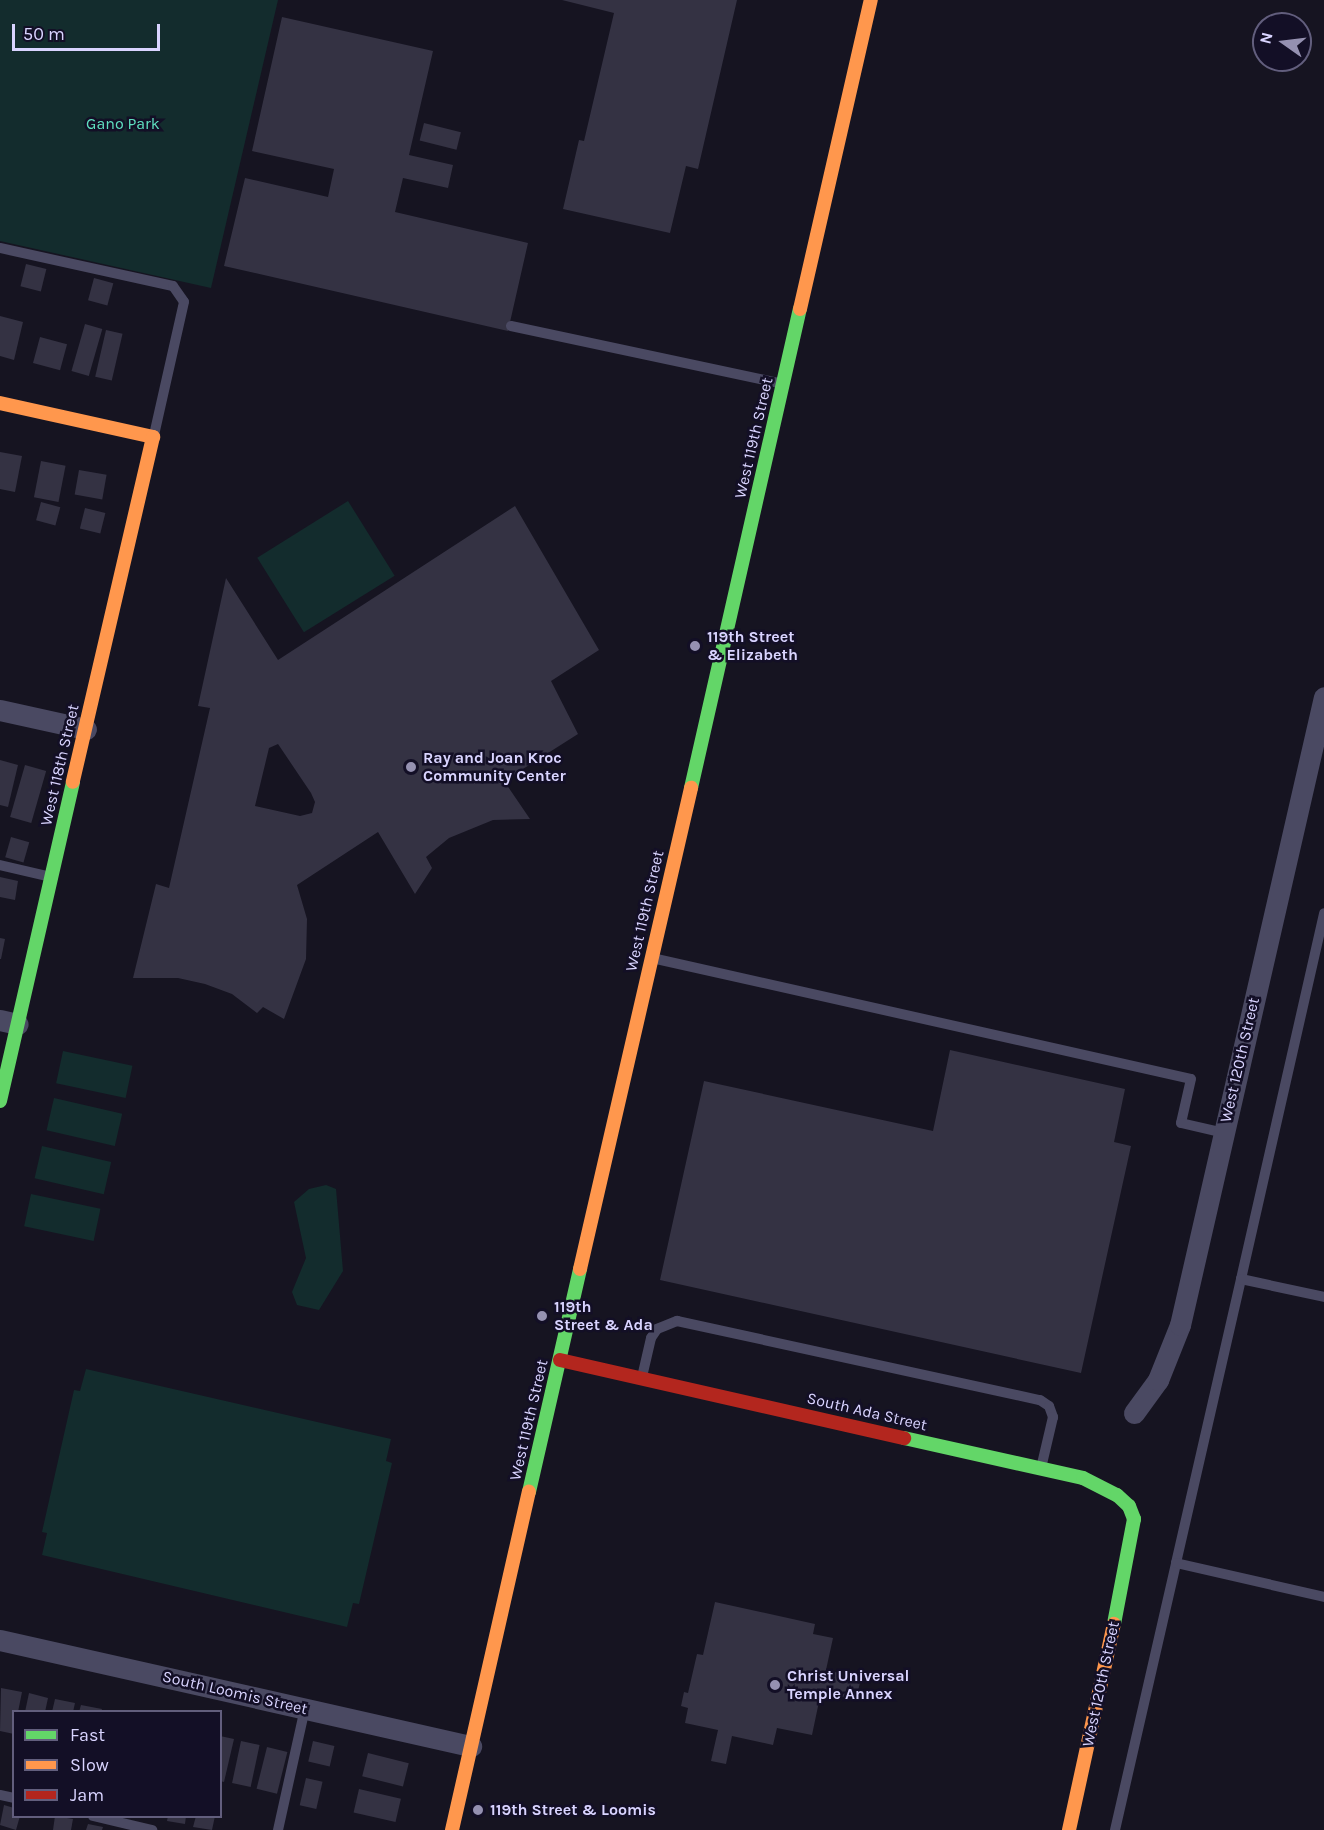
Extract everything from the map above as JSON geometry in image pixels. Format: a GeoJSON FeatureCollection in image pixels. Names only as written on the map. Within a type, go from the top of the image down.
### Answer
{"type":"FeatureCollection","features":[{"type":"Feature","properties":{"kind":"street","name":"West 119th Street"},"geometry":{"type":"LineString","coordinates":[[452,1830],[871,0]]}},
{"type":"Feature","properties":{"kind":"street"},"geometry":{"type":"LineString","coordinates":[[0,403],[153,437]]}},
{"type":"Feature","properties":{"kind":"street","name":"West 118th Street"},"geometry":{"type":"LineString","coordinates":[[0,1101],[9,1022],[51,877],[153,437]]}},
{"type":"Feature","properties":{"kind":"street","name":"West 120th Street"},"geometry":{"type":"LineString","coordinates":[[1134,1413],[1158,1380],[1180,1325],[1324,698]]}},
{"type":"Feature","properties":{"kind":"street"},"geometry":{"type":"LineString","coordinates":[[0,710],[86,729]]}},
{"type":"Feature","properties":{"kind":"street","name":"South Ada Street"},"geometry":{"type":"LineString","coordinates":[[560,1360],[1083,1478],[1117,1495],[1129,1506],[1134,1519],[1133,1538]]}},
{"type":"Feature","properties":{"kind":"street","name":"West 120th Street"},"geometry":{"type":"LineString","coordinates":[[1069,1830],[1133,1538]]}},
{"type":"Feature","properties":{"kind":"street","name":"South Loomis Street"},"geometry":{"type":"LineString","coordinates":[[0,1640],[471,1746]]}},
{"type":"Feature","properties":{"kind":"lane"},"geometry":{"type":"LineString","coordinates":[[0,248],[172,286],[184,302],[153,437]]}},
{"type":"Feature","properties":{"kind":"lane"},"geometry":{"type":"LineString","coordinates":[[511,326],[783,384]]}},
{"type":"Feature","properties":{"kind":"lane"},"geometry":{"type":"LineString","coordinates":[[0,866],[51,877]]}},
{"type":"Feature","properties":{"kind":"lane"},"geometry":{"type":"LineString","coordinates":[[1115,1830],[1324,913]]}},
{"type":"Feature","properties":{"kind":"lane"},"geometry":{"type":"LineString","coordinates":[[652,958],[1191,1079],[1181,1123],[1224,1133]]}},
{"type":"Feature","properties":{"kind":"lane"},"geometry":{"type":"LineString","coordinates":[[1241,1279],[1324,1297]]}},
{"type":"Feature","properties":{"kind":"lane"},"geometry":{"type":"LineString","coordinates":[[642,1379],[651,1338],[657,1329],[677,1321],[1040,1400],[1049,1406],[1053,1417],[1041,1468]]}},
{"type":"Feature","properties":{"kind":"lane"},"geometry":{"type":"LineString","coordinates":[[1176,1563],[1324,1597]]}},
{"type":"Feature","properties":{"kind":"lane"},"geometry":{"type":"LineString","coordinates":[[278,1830],[305,1708]]}},
{"type":"Feature","properties":{"kind":"lane"},"geometry":{"type":"LineString","coordinates":[[101,1818],[152,1830]]}},
{"type":"Feature","properties":{"kind":"green space","name":"Gano Park"},"geometry":{"type":"Polygon","coordinates":[[[0,0],[278,0],[211,288],[0,241],[0,0]]]}},
{"type":"Feature","properties":{"kind":"green space"},"geometry":{"type":"Polygon","coordinates":[[[348,501],[395,576],[304,632],[257,558],[348,501]]]}},
{"type":"Feature","properties":{"kind":"green space"},"geometry":{"type":"Polygon","coordinates":[[[63,1051],[132,1066],[126,1098],[56,1083],[63,1051]]]}},
{"type":"Feature","properties":{"kind":"green space"},"geometry":{"type":"Polygon","coordinates":[[[54,1098],[122,1114],[115,1146],[47,1130],[54,1098]]]}},
{"type":"Feature","properties":{"kind":"green space"},"geometry":{"type":"Polygon","coordinates":[[[42,1146],[111,1162],[104,1194],[35,1178],[42,1146]]]}},
{"type":"Feature","properties":{"kind":"green space"},"geometry":{"type":"Polygon","coordinates":[[[326,1185],[336,1189],[343,1271],[319,1310],[297,1305],[292,1292],[306,1258],[294,1202],[309,1189],[326,1185]]]}},
{"type":"Feature","properties":{"kind":"green space"},"geometry":{"type":"Polygon","coordinates":[[[31,1194],[100,1209],[94,1241],[24,1226],[31,1194]]]}},
{"type":"Feature","properties":{"kind":"green space"},"geometry":{"type":"Polygon","coordinates":[[[86,1369],[391,1439],[386,1461],[392,1463],[359,1604],[353,1603],[347,1627],[42,1555],[47,1533],[42,1532],[74,1390],[80,1391],[86,1369]]]}},
{"type":"Feature","properties":{"kind":"building"},"geometry":{"type":"Polygon","coordinates":[[[562,0],[737,0],[698,169],[686,166],[670,233],[563,209],[579,140],[584,141],[614,13],[562,0]]]}},
{"type":"Feature","properties":{"kind":"building"},"geometry":{"type":"Polygon","coordinates":[[[282,17],[433,51],[409,155],[453,165],[448,188],[403,178],[395,212],[528,243],[508,331],[224,266],[245,178],[328,197],[334,169],[252,151],[282,17]]]}},
{"type":"Feature","properties":{"kind":"building"},"geometry":{"type":"Polygon","coordinates":[[[424,123],[461,132],[457,150],[420,140],[424,123]]]}},
{"type":"Feature","properties":{"kind":"building"},"geometry":{"type":"Polygon","coordinates":[[[26,264],[46,269],[41,291],[20,286],[26,264]]]}},
{"type":"Feature","properties":{"kind":"building"},"geometry":{"type":"Polygon","coordinates":[[[94,278],[113,283],[107,305],[88,300],[94,278]]]}},
{"type":"Feature","properties":{"kind":"building"},"geometry":{"type":"Polygon","coordinates":[[[0,316],[23,322],[14,360],[0,356],[0,316]]]}},
{"type":"Feature","properties":{"kind":"building"},"geometry":{"type":"Polygon","coordinates":[[[85,324],[102,329],[89,376],[71,371],[85,324]]]}},
{"type":"Feature","properties":{"kind":"building"},"geometry":{"type":"Polygon","coordinates":[[[106,330],[123,334],[112,381],[95,377],[106,330]]]}},
{"type":"Feature","properties":{"kind":"building"},"geometry":{"type":"Polygon","coordinates":[[[40,337],[67,344],[60,370],[33,363],[40,337]]]}},
{"type":"Feature","properties":{"kind":"building"},"geometry":{"type":"Polygon","coordinates":[[[0,452],[22,456],[15,492],[0,489],[0,452]]]}},
{"type":"Feature","properties":{"kind":"building"},"geometry":{"type":"Polygon","coordinates":[[[41,461],[66,466],[58,502],[34,497],[41,461]]]}},
{"type":"Feature","properties":{"kind":"building"},"geometry":{"type":"Polygon","coordinates":[[[79,470],[107,475],[102,499],[75,495],[79,470]]]}},
{"type":"Feature","properties":{"kind":"building"},"geometry":{"type":"Polygon","coordinates":[[[41,502],[60,507],[55,526],[36,520],[41,502]]]}},
{"type":"Feature","properties":{"kind":"building","name":"Ray and Joan Kroc Community Center"},"geometry":{"type":"Polygon","coordinates":[[[515,506],[599,650],[551,681],[578,734],[504,781],[530,819],[493,820],[449,838],[426,857],[432,868],[415,894],[378,832],[297,885],[307,919],[306,959],[284,1019],[263,1007],[257,1013],[232,994],[205,984],[178,978],[133,978],[156,884],[169,888],[210,708],[198,706],[226,578],[278,660],[515,506]],[[278,744],[269,748],[255,806],[300,816],[312,813],[315,802],[278,744]]]}},
{"type":"Feature","properties":{"kind":"building"},"geometry":{"type":"Polygon","coordinates":[[[85,508],[105,513],[100,533],[80,528],[85,508]]]}},
{"type":"Feature","properties":{"kind":"building"},"geometry":{"type":"Polygon","coordinates":[[[0,760],[18,765],[8,807],[0,805],[0,760]]]}},
{"type":"Feature","properties":{"kind":"building"},"geometry":{"type":"Polygon","coordinates":[[[25,765],[46,771],[31,823],[10,817],[25,765]]]}},
{"type":"Feature","properties":{"kind":"building"},"geometry":{"type":"Polygon","coordinates":[[[11,837],[29,842],[23,862],[5,857],[11,837]]]}},
{"type":"Feature","properties":{"kind":"building"},"geometry":{"type":"Polygon","coordinates":[[[0,877],[18,881],[15,900],[0,897],[0,877]]]}},
{"type":"Feature","properties":{"kind":"building"},"geometry":{"type":"Polygon","coordinates":[[[0,938],[5,939],[1,959],[0,959],[0,938]]]}},
{"type":"Feature","properties":{"kind":"building"},"geometry":{"type":"Polygon","coordinates":[[[950,1050],[1125,1089],[1114,1142],[1131,1146],[1081,1373],[660,1280],[704,1081],[933,1131],[950,1050]]]}},
{"type":"Feature","properties":{"kind":"building","name":"Christ Universal Temple Annex"},"geometry":{"type":"Polygon","coordinates":[[[715,1602],[815,1624],[813,1634],[833,1638],[826,1670],[861,1678],[856,1700],[821,1692],[812,1735],[777,1728],[773,1745],[732,1736],[726,1764],[711,1761],[718,1730],[685,1723],[688,1708],[681,1706],[684,1692],[688,1693],[697,1654],[703,1655],[715,1602]]]}},
{"type":"Feature","properties":{"kind":"building"},"geometry":{"type":"Polygon","coordinates":[[[1,1688],[22,1692],[18,1710],[12,1710],[12,1734],[0,1731],[1,1688]]]}},
{"type":"Feature","properties":{"kind":"building"},"geometry":{"type":"Polygon","coordinates":[[[29,1693],[48,1698],[45,1710],[25,1710],[29,1693]]]}},
{"type":"Feature","properties":{"kind":"building"},"geometry":{"type":"Polygon","coordinates":[[[55,1699],[75,1703],[73,1710],[52,1710],[55,1699]]]}},
{"type":"Feature","properties":{"kind":"building"},"geometry":{"type":"Polygon","coordinates":[[[81,1705],[102,1709],[102,1710],[80,1710],[81,1705]]]}},
{"type":"Feature","properties":{"kind":"building"},"geometry":{"type":"Polygon","coordinates":[[[222,1736],[234,1739],[224,1782],[222,1782],[222,1736]]]}},
{"type":"Feature","properties":{"kind":"building"},"geometry":{"type":"Polygon","coordinates":[[[241,1741],[260,1745],[251,1787],[232,1783],[241,1741]]]}},
{"type":"Feature","properties":{"kind":"building"},"geometry":{"type":"Polygon","coordinates":[[[313,1741],[334,1746],[330,1766],[308,1761],[313,1741]]]}},
{"type":"Feature","properties":{"kind":"building"},"geometry":{"type":"Polygon","coordinates":[[[267,1747],[287,1752],[277,1794],[257,1789],[267,1747]]]}},
{"type":"Feature","properties":{"kind":"building"},"geometry":{"type":"Polygon","coordinates":[[[368,1753],[409,1763],[403,1786],[362,1776],[368,1753]]]}},
{"type":"Feature","properties":{"kind":"building"},"geometry":{"type":"Polygon","coordinates":[[[306,1778],[323,1782],[316,1809],[300,1805],[306,1778]]]}},
{"type":"Feature","properties":{"kind":"building"},"geometry":{"type":"Polygon","coordinates":[[[359,1789],[401,1799],[395,1822],[354,1812],[359,1789]]]}},
{"type":"Feature","properties":{"kind":"building"},"geometry":{"type":"Polygon","coordinates":[[[4,1805],[12,1807],[12,1818],[19,1818],[16,1830],[0,1825],[4,1805]]]}},
{"type":"Feature","properties":{"kind":"building"},"geometry":{"type":"Polygon","coordinates":[[[55,1818],[73,1819],[71,1830],[53,1830],[55,1818]]]}},
{"type":"Feature","properties":{"kind":"building"},"geometry":{"type":"Polygon","coordinates":[[[168,1818],[186,1818],[185,1824],[167,1821],[168,1818]]]}},
{"type":"Feature","properties":{"kind":"building"},"geometry":{"type":"Polygon","coordinates":[[[195,1818],[215,1818],[212,1830],[193,1827],[195,1818]]]}},
{"type":"Feature","properties":{"kind":"building"},"geometry":{"type":"Polygon","coordinates":[[[88,1824],[103,1827],[102,1830],[86,1830],[88,1824]]]}},
{"type":"Feature","properties":{"kind":"traffic: fast"},"geometry":{"type":"LineString","coordinates":[[691,788],[800,309]]}},
{"type":"Feature","properties":{"kind":"traffic: fast"},"geometry":{"type":"LineString","coordinates":[[0,1101],[73,782]]}},
{"type":"Feature","properties":{"kind":"traffic: fast"},"geometry":{"type":"LineString","coordinates":[[529,1492],[580,1269]]}},
{"type":"Feature","properties":{"kind":"traffic: fast"},"geometry":{"type":"LineString","coordinates":[[904,1438],[1083,1478],[1117,1495],[1129,1506],[1134,1519],[1114,1624]]}},
{"type":"Feature","properties":{"kind":"traffic: slow"},"geometry":{"type":"LineString","coordinates":[[800,309],[871,0]]}},
{"type":"Feature","properties":{"kind":"traffic: slow"},"geometry":{"type":"LineString","coordinates":[[0,403],[153,437],[73,782]]}},
{"type":"Feature","properties":{"kind":"traffic: slow"},"geometry":{"type":"LineString","coordinates":[[580,1269],[691,788]]}},
{"type":"Feature","properties":{"kind":"traffic: slow"},"geometry":{"type":"LineString","coordinates":[[452,1830],[529,1492]]}},
{"type":"Feature","properties":{"kind":"traffic: slow"},"geometry":{"type":"LineString","coordinates":[[1069,1830],[1114,1624]]}},
{"type":"Feature","properties":{"kind":"traffic: jam"},"geometry":{"type":"LineString","coordinates":[[560,1360],[904,1438]]}},
{"type":"Feature","properties":{"kind":"place","name":"119th Street & Elizabeth"},"geometry":{"type":"Point","coordinates":[695,646]}},
{"type":"Feature","properties":{"kind":"place","name":"Ray and Joan Kroc Community Center"},"geometry":{"type":"Point","coordinates":[411,767]}},
{"type":"Feature","properties":{"kind":"place","name":"119th Street & Ada"},"geometry":{"type":"Point","coordinates":[542,1316]}},
{"type":"Feature","properties":{"kind":"place","name":"Christ Universal Temple Annex"},"geometry":{"type":"Point","coordinates":[775,1685]}},
{"type":"Feature","properties":{"kind":"place","name":"119th Street & Loomis"},"geometry":{"type":"Point","coordinates":[478,1810]}}]}
